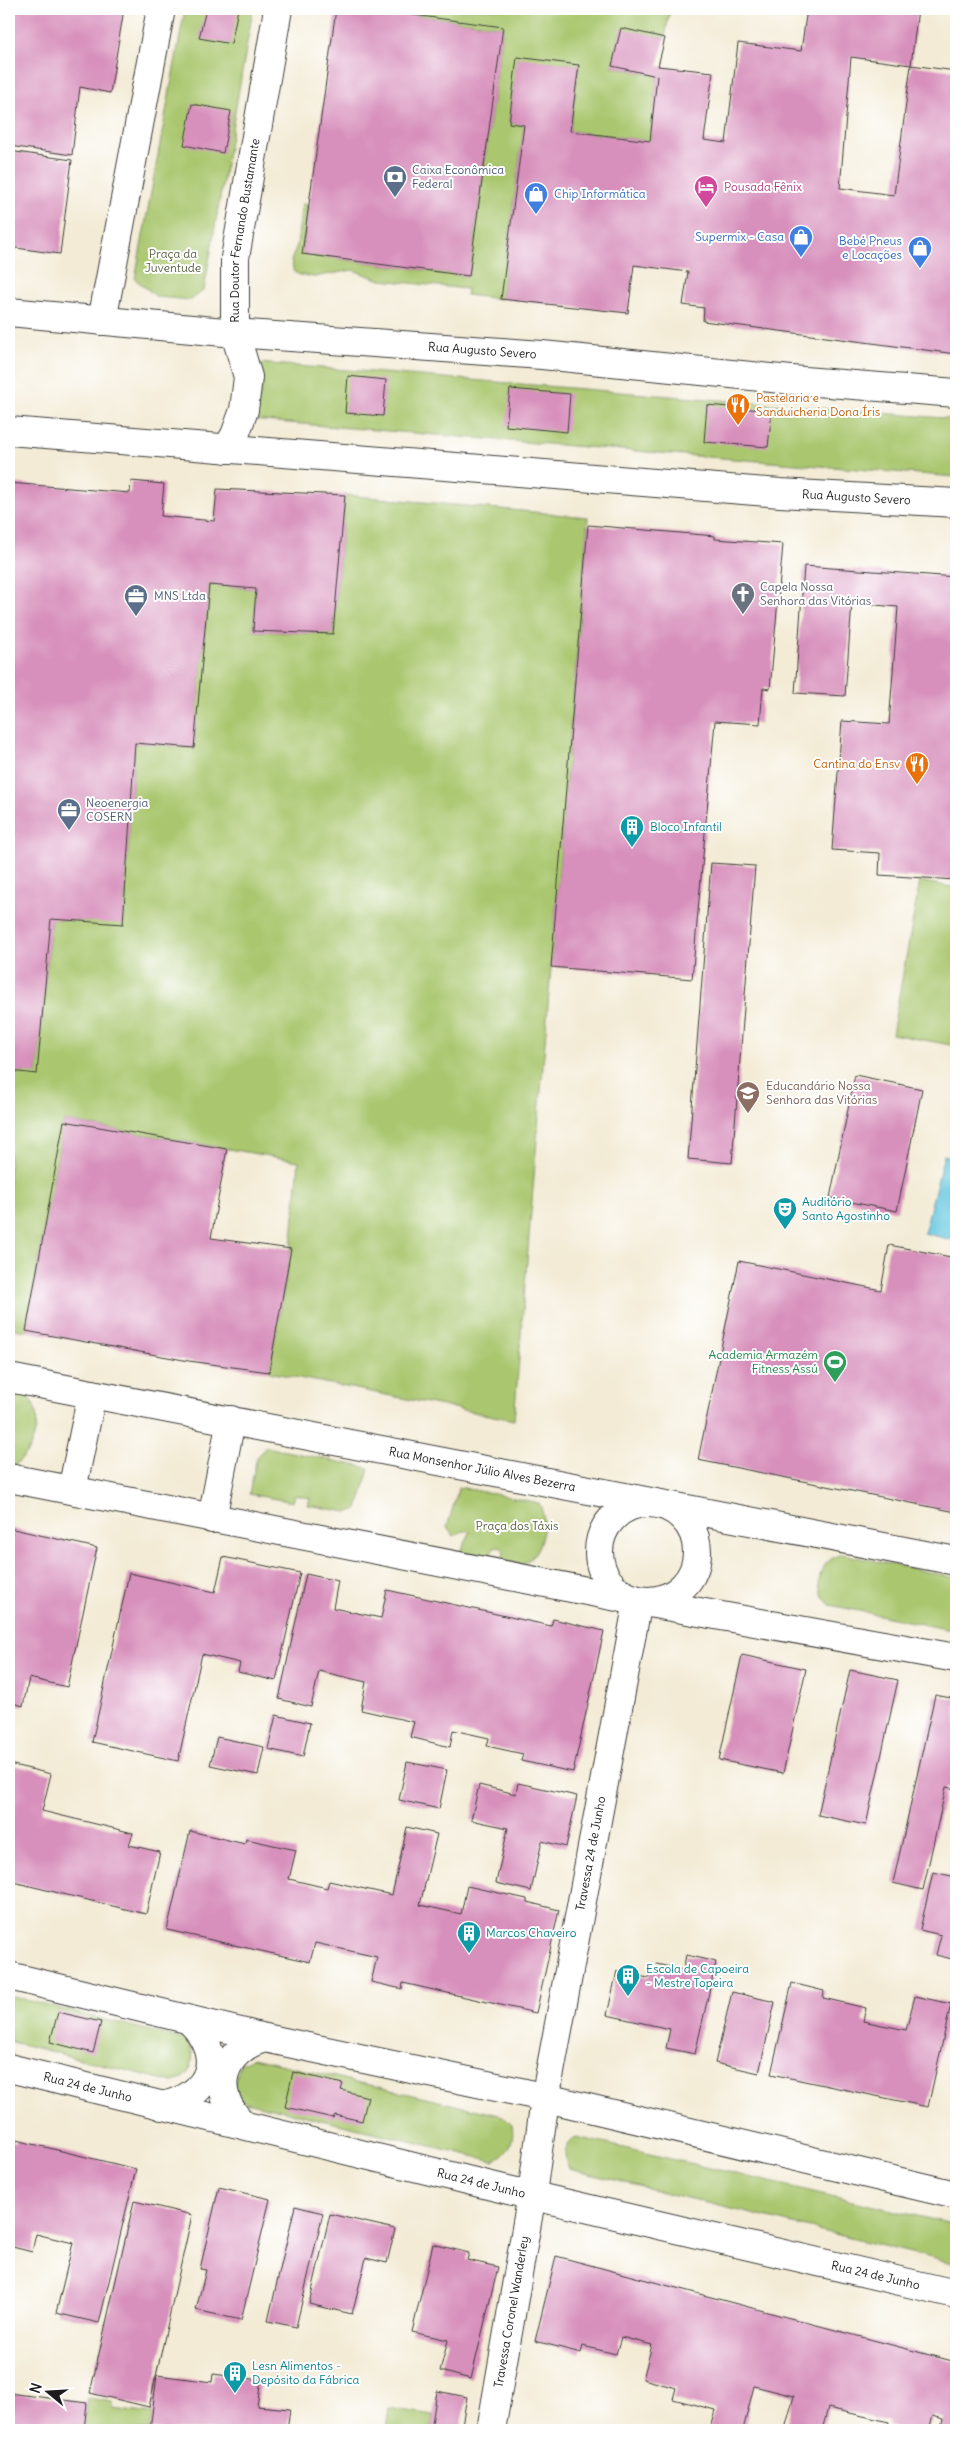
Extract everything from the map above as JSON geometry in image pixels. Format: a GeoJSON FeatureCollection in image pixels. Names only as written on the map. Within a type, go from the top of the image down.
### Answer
{"type":"FeatureCollection","features":[{"type":"Feature","properties":{"kind":"street"},"geometry":{"type":"LineString","coordinates":[[102,321],[161,9]]}},
{"type":"Feature","properties":{"kind":"street","name":"Rua Doutor Fernando Bustamante"},"geometry":{"type":"LineString","coordinates":[[227,449],[235,435],[244,410],[248,378],[235,333],[235,258],[278,9]]}},
{"type":"Feature","properties":{"kind":"street","name":"Rua Augusto Severo"},"geometry":{"type":"LineString","coordinates":[[9,312],[235,333],[542,355],[781,380],[956,393]]}},
{"type":"Feature","properties":{"kind":"street","name":"Rua Augusto Severo"},"geometry":{"type":"LineString","coordinates":[[9,431],[780,493],[956,503]]}},
{"type":"Feature","properties":{"kind":"street","name":"Rua Monsenhor Júlio Alves Bezerra"},"geometry":{"type":"LineString","coordinates":[[9,1378],[956,1561]]}},
{"type":"Feature","properties":{"kind":"street"},"geometry":{"type":"LineString","coordinates":[[72,1490],[92,1394]]}},
{"type":"Feature","properties":{"kind":"street"},"geometry":{"type":"LineString","coordinates":[[212,1519],[231,1420]]}},
{"type":"Feature","properties":{"kind":"street"},"geometry":{"type":"LineString","coordinates":[[9,1478],[638,1601],[956,1658]]}},
{"type":"Feature","properties":{"kind":"street"},"geometry":{"type":"LineString","coordinates":[[640,1503],[657,1503],[670,1508],[682,1516],[691,1527],[696,1540],[698,1555],[688,1581],[678,1592],[658,1600],[638,1601],[624,1596],[613,1588],[604,1576],[599,1562],[602,1532],[612,1518],[625,1508],[640,1503]]}},
{"type":"Feature","properties":{"kind":"street","name":"Travessa 24 de Junho"},"geometry":{"type":"LineString","coordinates":[[532,2194],[546,2100],[638,1601]]}},
{"type":"Feature","properties":{"kind":"street"},"geometry":{"type":"LineString","coordinates":[[9,1976],[265,2038],[546,2100],[956,2195]]}},
{"type":"Feature","properties":{"kind":"street"},"geometry":{"type":"LineString","coordinates":[[162,2106],[179,2102],[194,2094],[205,2081],[209,2064],[208,2047],[201,2032],[189,2020]]}},
{"type":"Feature","properties":{"kind":"street"},"geometry":{"type":"LineString","coordinates":[[243,2124],[232,2114],[226,2101],[223,2088],[225,2074],[230,2060],[239,2049],[265,2038]]}},
{"type":"Feature","properties":{"kind":"street","name":"Rua 24 de Junho"},"geometry":{"type":"LineString","coordinates":[[9,2068],[956,2294]]}},
{"type":"Feature","properties":{"kind":"street","name":"Travessa Coronel Wanderley"},"geometry":{"type":"LineString","coordinates":[[491,2430],[532,2194]]}},
{"type":"Feature","properties":{"kind":"green space","name":"Praça da Juventude"},"geometry":{"type":"Polygon","coordinates":[[[185,9],[253,9],[204,290],[191,300],[157,297],[135,279],[185,9]]]}},
{"type":"Feature","properties":{"kind":"green space"},"geometry":{"type":"Polygon","coordinates":[[[369,9],[670,9],[665,38],[621,29],[612,66],[657,76],[650,141],[570,131],[579,65],[517,58],[509,123],[524,125],[501,299],[466,295],[467,289],[381,280],[353,270],[314,277],[294,272],[291,261],[297,245],[302,204],[308,205],[302,254],[469,276],[503,27],[369,9]]]}},
{"type":"Feature","properties":{"kind":"green space"},"geometry":{"type":"Polygon","coordinates":[[[259,363],[956,419],[956,477],[251,420],[259,399],[262,384],[259,363]]]}},
{"type":"Feature","properties":{"kind":"green space"},"geometry":{"type":"Polygon","coordinates":[[[345,495],[588,517],[514,1420],[269,1372],[291,1249],[299,1161],[64,1121],[26,1331],[9,1328],[9,1071],[37,1073],[51,919],[123,923],[135,743],[194,748],[209,585],[256,589],[253,631],[333,634],[345,495]]]}},
{"type":"Feature","properties":{"kind":"green space"},"geometry":{"type":"Polygon","coordinates":[[[920,881],[956,888],[956,1046],[892,1034],[920,881]]]}},
{"type":"Feature","properties":{"kind":"green space"},"geometry":{"type":"Polygon","coordinates":[[[9,1385],[31,1401],[37,1420],[30,1448],[19,1462],[12,1466],[9,1465],[9,1385]]]}},
{"type":"Feature","properties":{"kind":"green space"},"geometry":{"type":"Polygon","coordinates":[[[266,1447],[369,1468],[361,1499],[356,1510],[347,1512],[308,1505],[310,1498],[295,1495],[293,1502],[249,1494],[257,1456],[266,1447]]]}},
{"type":"Feature","properties":{"kind":"green space","name":"Praça dos Táxis"},"geometry":{"type":"Polygon","coordinates":[[[459,1487],[539,1503],[543,1519],[542,1536],[535,1553],[530,1559],[523,1564],[503,1560],[504,1551],[499,1546],[493,1549],[489,1558],[460,1552],[471,1531],[463,1531],[454,1536],[447,1527],[459,1487]]]}},
{"type":"Feature","properties":{"kind":"green space"},"geometry":{"type":"Polygon","coordinates":[[[842,1554],[956,1578],[956,1631],[830,1605],[821,1591],[820,1576],[822,1569],[827,1563],[842,1554]]]}},
{"type":"Feature","properties":{"kind":"green space"},"geometry":{"type":"Polygon","coordinates":[[[9,1996],[183,2039],[191,2050],[192,2064],[185,2076],[173,2082],[9,2041],[9,1996]]]}},
{"type":"Feature","properties":{"kind":"green space"},"geometry":{"type":"Polygon","coordinates":[[[253,2058],[503,2116],[512,2125],[512,2141],[504,2155],[494,2161],[242,2101],[234,2087],[240,2064],[253,2058]]]}},
{"type":"Feature","properties":{"kind":"green space"},"geometry":{"type":"Polygon","coordinates":[[[576,2137],[956,2225],[956,2264],[569,2169],[565,2156],[566,2147],[576,2137]]]}},
{"type":"Feature","properties":{"kind":"green space"},"geometry":{"type":"Polygon","coordinates":[[[88,2398],[113,2402],[113,2409],[152,2414],[150,2430],[84,2430],[88,2398]]]}},
{"type":"Feature","properties":{"kind":"green space"},"geometry":{"type":"Polygon","coordinates":[[[389,2408],[433,2415],[431,2430],[386,2430],[389,2408]]]}},
{"type":"Feature","properties":{"kind":"water"},"geometry":{"type":"Polygon","coordinates":[[[944,1155],[956,1158],[956,1241],[924,1233],[944,1155]]]}},
{"type":"Feature","properties":{"kind":"building"},"geometry":{"type":"Polygon","coordinates":[[[9,9],[124,9],[110,93],[80,87],[72,155],[9,146],[9,9]]]}},
{"type":"Feature","properties":{"kind":"building"},"geometry":{"type":"Polygon","coordinates":[[[206,9],[238,9],[231,44],[199,38],[206,9]]]}},
{"type":"Feature","properties":{"kind":"building"},"geometry":{"type":"Polygon","coordinates":[[[336,9],[369,9],[503,27],[469,276],[302,254],[336,9]]]}},
{"type":"Feature","properties":{"kind":"building"},"geometry":{"type":"Polygon","coordinates":[[[807,9],[918,9],[911,65],[956,71],[956,354],[703,321],[704,308],[683,305],[688,272],[634,265],[628,313],[501,299],[524,125],[509,123],[517,57],[579,65],[570,131],[650,141],[657,76],[612,66],[621,28],[665,38],[658,66],[713,72],[704,140],[726,143],[738,43],[801,51],[807,9]],[[851,57],[840,188],[894,195],[911,65],[851,57]]]}},
{"type":"Feature","properties":{"kind":"building"},"geometry":{"type":"Polygon","coordinates":[[[192,104],[231,111],[223,153],[184,145],[192,104]]]}},
{"type":"Feature","properties":{"kind":"building"},"geometry":{"type":"Polygon","coordinates":[[[9,151],[72,160],[60,254],[9,247],[9,151]]]}},
{"type":"Feature","properties":{"kind":"building"},"geometry":{"type":"Polygon","coordinates":[[[348,376],[386,380],[383,416],[345,413],[348,376]]]}},
{"type":"Feature","properties":{"kind":"building"},"geometry":{"type":"Polygon","coordinates":[[[510,389],[570,394],[567,432],[506,426],[510,389]]]}},
{"type":"Feature","properties":{"kind":"building","name":"Pastelaria e Sanduicheria Dona Íris"},"geometry":{"type":"Polygon","coordinates":[[[707,405],[772,411],[768,447],[704,442],[707,405]]]}},
{"type":"Feature","properties":{"kind":"building"},"geometry":{"type":"Polygon","coordinates":[[[131,481],[164,484],[161,516],[214,521],[217,489],[345,495],[333,634],[253,631],[256,589],[209,585],[194,748],[135,743],[123,924],[51,919],[37,1074],[9,1071],[9,483],[130,493],[131,481]]]}},
{"type":"Feature","properties":{"kind":"building","name":"Bloco Infantil"},"geometry":{"type":"Polygon","coordinates":[[[588,525],[715,536],[715,539],[783,544],[770,689],[763,688],[760,724],[715,721],[692,979],[551,967],[588,525]]]}},
{"type":"Feature","properties":{"kind":"building"},"geometry":{"type":"Polygon","coordinates":[[[804,566],[956,577],[956,696],[954,729],[956,729],[956,880],[879,875],[880,853],[832,850],[842,721],[889,724],[898,607],[852,603],[845,696],[795,693],[804,566]]]}},
{"type":"Feature","properties":{"kind":"building"},"geometry":{"type":"Polygon","coordinates":[[[711,863],[755,866],[732,1163],[688,1159],[711,863]]]}},
{"type":"Feature","properties":{"kind":"building"},"geometry":{"type":"Polygon","coordinates":[[[855,1075],[922,1089],[897,1211],[830,1198],[855,1075]]]}},
{"type":"Feature","properties":{"kind":"building"},"geometry":{"type":"Polygon","coordinates":[[[64,1121],[227,1149],[211,1238],[291,1249],[269,1372],[189,1361],[26,1331],[64,1121]]]}},
{"type":"Feature","properties":{"kind":"building","name":"Academia Armazém Fitness Assú"},"geometry":{"type":"Polygon","coordinates":[[[889,1245],[956,1258],[956,1512],[698,1460],[739,1261],[881,1290],[889,1245]]]}},
{"type":"Feature","properties":{"kind":"building"},"geometry":{"type":"Polygon","coordinates":[[[9,1528],[97,1548],[67,1687],[29,1678],[23,1706],[9,1702],[9,1528]]]}},
{"type":"Feature","properties":{"kind":"building"},"geometry":{"type":"Polygon","coordinates":[[[223,1557],[300,1573],[276,1681],[238,1672],[240,1663],[202,1654],[178,1761],[92,1742],[129,1573],[215,1592],[223,1557]]]}},
{"type":"Feature","properties":{"kind":"building"},"geometry":{"type":"Polygon","coordinates":[[[306,1574],[338,1581],[333,1608],[381,1618],[387,1590],[551,1626],[553,1619],[604,1631],[573,1772],[521,1761],[523,1754],[487,1746],[489,1738],[453,1730],[450,1747],[410,1737],[414,1722],[361,1710],[366,1682],[319,1671],[311,1707],[279,1699],[306,1574]]]}},
{"type":"Feature","properties":{"kind":"building"},"geometry":{"type":"Polygon","coordinates":[[[742,1655],[806,1669],[783,1773],[719,1760],[742,1655]]]}},
{"type":"Feature","properties":{"kind":"building"},"geometry":{"type":"Polygon","coordinates":[[[850,1670],[898,1680],[866,1825],[818,1815],[850,1670]]]}},
{"type":"Feature","properties":{"kind":"building"},"geometry":{"type":"Polygon","coordinates":[[[935,1695],[956,1699],[956,1789],[946,1787],[923,1890],[893,1883],[935,1695]]]}},
{"type":"Feature","properties":{"kind":"building"},"geometry":{"type":"Polygon","coordinates":[[[276,1715],[310,1723],[303,1757],[268,1749],[276,1715]]]}},
{"type":"Feature","properties":{"kind":"building"},"geometry":{"type":"Polygon","coordinates":[[[217,1737],[264,1747],[258,1775],[210,1765],[217,1737]]]}},
{"type":"Feature","properties":{"kind":"building"},"geometry":{"type":"Polygon","coordinates":[[[407,1762],[447,1770],[439,1809],[399,1800],[407,1762]]]}},
{"type":"Feature","properties":{"kind":"building"},"geometry":{"type":"Polygon","coordinates":[[[9,1764],[51,1774],[42,1811],[133,1833],[129,1845],[160,1852],[146,1914],[9,1881],[9,1764]]]}},
{"type":"Feature","properties":{"kind":"building"},"geometry":{"type":"Polygon","coordinates":[[[518,1783],[577,1796],[566,1847],[542,1841],[531,1891],[496,1883],[508,1828],[471,1820],[479,1785],[516,1794],[518,1783]]]}},
{"type":"Feature","properties":{"kind":"building"},"geometry":{"type":"Polygon","coordinates":[[[407,1827],[437,1834],[420,1905],[461,1914],[467,1886],[527,1899],[527,1902],[559,1910],[536,2013],[403,1983],[402,1989],[371,1982],[377,1957],[315,1943],[310,1962],[167,1930],[190,1831],[245,1844],[246,1839],[296,1850],[289,1879],[327,1888],[329,1881],[392,1895],[407,1827]]]}},
{"type":"Feature","properties":{"kind":"building"},"geometry":{"type":"Polygon","coordinates":[[[933,1872],[956,1877],[956,1960],[936,1955],[941,1935],[920,1930],[933,1872]]]}},
{"type":"Feature","properties":{"kind":"building"},"geometry":{"type":"Polygon","coordinates":[[[686,1955],[716,1962],[695,2054],[666,2048],[670,2029],[607,2015],[617,1971],[648,1978],[652,1963],[683,1970],[686,1955]]]}},
{"type":"Feature","properties":{"kind":"building"},"geometry":{"type":"Polygon","coordinates":[[[792,1983],[824,1991],[823,1998],[866,2008],[863,2021],[906,2030],[915,1996],[951,2004],[928,2107],[771,2074],[792,1983]]]}},
{"type":"Feature","properties":{"kind":"building"},"geometry":{"type":"Polygon","coordinates":[[[732,1992],[775,2002],[759,2073],[715,2063],[732,1992]]]}},
{"type":"Feature","properties":{"kind":"building"},"geometry":{"type":"Polygon","coordinates":[[[58,2012],[101,2022],[93,2053],[50,2042],[58,2012]]]}},
{"type":"Feature","properties":{"kind":"building"},"geometry":{"type":"Polygon","coordinates":[[[293,2072],[343,2084],[341,2090],[368,2097],[362,2121],[335,2115],[333,2118],[285,2107],[293,2072]]]}},
{"type":"Feature","properties":{"kind":"building"},"geometry":{"type":"Polygon","coordinates":[[[16,2140],[136,2169],[99,2323],[56,2313],[73,2243],[36,2234],[32,2252],[9,2246],[9,2141],[16,2143],[16,2140]]]}},
{"type":"Feature","properties":{"kind":"building"},"geometry":{"type":"Polygon","coordinates":[[[219,2187],[270,2199],[241,2320],[196,2310],[206,2270],[200,2269],[219,2187]]]}},
{"type":"Feature","properties":{"kind":"building"},"geometry":{"type":"Polygon","coordinates":[[[134,2201],[192,2215],[149,2407],[90,2393],[134,2201]]]}},
{"type":"Feature","properties":{"kind":"building"},"geometry":{"type":"Polygon","coordinates":[[[295,2206],[323,2213],[296,2327],[268,2321],[295,2206]]]}},
{"type":"Feature","properties":{"kind":"building"},"geometry":{"type":"Polygon","coordinates":[[[330,2214],[395,2229],[387,2263],[366,2258],[352,2314],[309,2304],[330,2214]]]}},
{"type":"Feature","properties":{"kind":"building"},"geometry":{"type":"Polygon","coordinates":[[[433,2244],[469,2253],[467,2260],[498,2267],[471,2379],[440,2371],[448,2340],[412,2332],[433,2244]]]}},
{"type":"Feature","properties":{"kind":"building"},"geometry":{"type":"Polygon","coordinates":[[[556,2256],[956,2362],[956,2430],[940,2430],[943,2419],[933,2416],[929,2430],[904,2430],[888,2426],[889,2422],[828,2408],[822,2430],[789,2430],[785,2429],[794,2396],[754,2386],[743,2430],[709,2430],[715,2410],[673,2399],[676,2388],[643,2379],[652,2345],[621,2337],[616,2354],[583,2346],[581,2353],[535,2341],[556,2256]]]}},
{"type":"Feature","properties":{"kind":"building"},"geometry":{"type":"Polygon","coordinates":[[[213,2374],[261,2380],[257,2406],[290,2409],[287,2430],[150,2430],[157,2375],[212,2382],[213,2374]]]}},
{"type":"Feature","properties":{"kind":"building"},"geometry":{"type":"Polygon","coordinates":[[[437,2391],[467,2397],[461,2430],[431,2430],[437,2391]]]}},
{"type":"Feature","properties":{"kind":"building"},"geometry":{"type":"Polygon","coordinates":[[[9,2393],[87,2403],[84,2430],[9,2430],[9,2393]]]}},
{"type":"Feature","properties":{"kind":"place","name":"Caixa Econômica Federal"},"geometry":{"type":"Point","coordinates":[395,198]}},
{"type":"Feature","properties":{"kind":"place","name":"Pousada Fênix"},"geometry":{"type":"Point","coordinates":[706,208]}},
{"type":"Feature","properties":{"kind":"place","name":"Chip Informática"},"geometry":{"type":"Point","coordinates":[536,215]}},
{"type":"Feature","properties":{"kind":"place","name":"Supermix - Casa"},"geometry":{"type":"Point","coordinates":[801,258]}},
{"type":"Feature","properties":{"kind":"place","name":"Bebé Pneus e Locações"},"geometry":{"type":"Point","coordinates":[920,269]}},
{"type":"Feature","properties":{"kind":"place","name":"Pastelaria e Sanduicheria Dona Íris"},"geometry":{"type":"Point","coordinates":[738,426]}},
{"type":"Feature","properties":{"kind":"place","name":"Capela Nossa Senhora das Vitórias"},"geometry":{"type":"Point","coordinates":[743,615]}},
{"type":"Feature","properties":{"kind":"place","name":"MNS Ltda"},"geometry":{"type":"Point","coordinates":[136,617]}},
{"type":"Feature","properties":{"kind":"place","name":"Cantina do Ensv"},"geometry":{"type":"Point","coordinates":[917,785]}},
{"type":"Feature","properties":{"kind":"place","name":"Neoenergia COSERN"},"geometry":{"type":"Point","coordinates":[69,831]}},
{"type":"Feature","properties":{"kind":"place","name":"Bloco Infantil"},"geometry":{"type":"Point","coordinates":[632,848]}},
{"type":"Feature","properties":{"kind":"place","name":"Educandário Nossa Senhora das Vitórias"},"geometry":{"type":"Point","coordinates":[748,1114]}},
{"type":"Feature","properties":{"kind":"place","name":"Auditório Santo Agostinho"},"geometry":{"type":"Point","coordinates":[785,1230]}},
{"type":"Feature","properties":{"kind":"place","name":"Academia Armazém Fitness Assú"},"geometry":{"type":"Point","coordinates":[835,1383]}},
{"type":"Feature","properties":{"kind":"place","name":"Marcos Chaveiro"},"geometry":{"type":"Point","coordinates":[469,1954]}},
{"type":"Feature","properties":{"kind":"place","name":"Escola de Capoeira - Mestre Topeira"},"geometry":{"type":"Point","coordinates":[628,1997]}},
{"type":"Feature","properties":{"kind":"place","name":"Lesn Alimentos - Depósito da Fábrica"},"geometry":{"type":"Point","coordinates":[235,2394]}}]}
